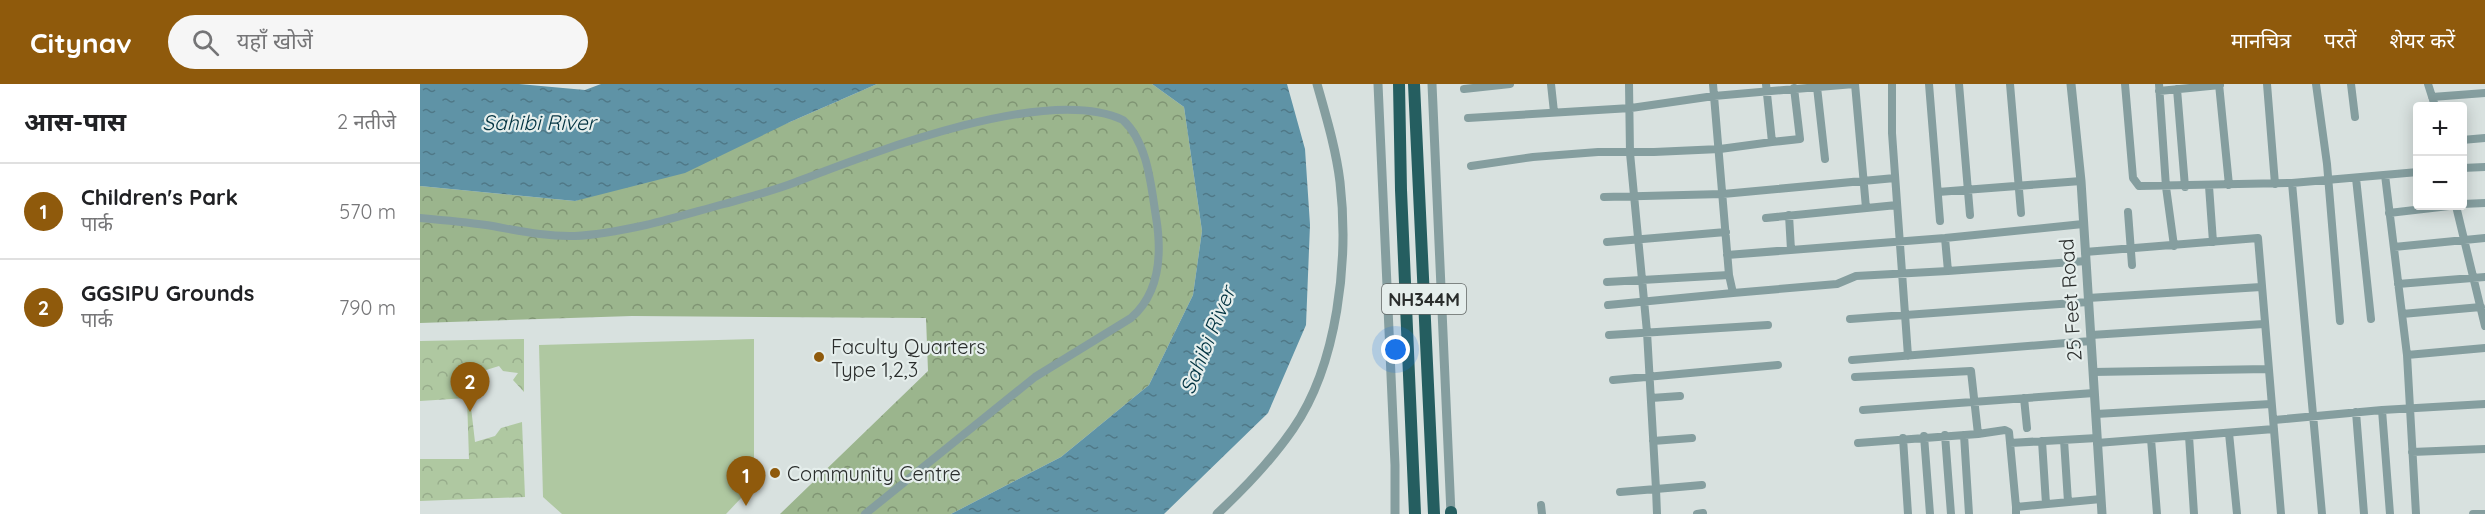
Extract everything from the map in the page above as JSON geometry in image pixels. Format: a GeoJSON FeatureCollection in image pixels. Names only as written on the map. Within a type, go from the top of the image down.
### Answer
{"type":"FeatureCollection","features":[{"type":"Feature","properties":{"kind":"highway","name":"NH344M"},"geometry":{"type":"LineString","coordinates":[[1399,84],[1401,190],[1415,514]]}},
{"type":"Feature","properties":{"kind":"highway","name":"NH344M"},"geometry":{"type":"LineString","coordinates":[[1414,84],[1434,514]]}},
{"type":"Feature","properties":{"kind":"street"},"geometry":{"type":"LineString","coordinates":[[1217,514],[1272,458],[1294,428],[1315,389],[1328,353],[1337,304],[1342,213],[1340,180],[1317,84]]}},
{"type":"Feature","properties":{"kind":"street"},"geometry":{"type":"LineString","coordinates":[[1378,84],[1395,465],[1395,514]]}},
{"type":"Feature","properties":{"kind":"street"},"geometry":{"type":"LineString","coordinates":[[1432,84],[1451,513]]}},
{"type":"Feature","properties":{"kind":"street"},"geometry":{"type":"LineString","coordinates":[[1464,89],[1510,84]]}},
{"type":"Feature","properties":{"kind":"street"},"geometry":{"type":"LineString","coordinates":[[1551,84],[1554,112]]}},
{"type":"Feature","properties":{"kind":"street"},"geometry":{"type":"LineString","coordinates":[[1629,84],[1630,153],[1645,301],[1657,514]]}},
{"type":"Feature","properties":{"kind":"street"},"geometry":{"type":"LineString","coordinates":[[1713,84],[1727,255],[1733,293]]}},
{"type":"Feature","properties":{"kind":"street"},"geometry":{"type":"LineString","coordinates":[[1468,118],[1631,108],[1766,87],[1794,88],[1855,84],[1866,208]]}},
{"type":"Feature","properties":{"kind":"street"},"geometry":{"type":"LineString","coordinates":[[1892,84],[1892,133],[1908,356]]}},
{"type":"Feature","properties":{"kind":"street"},"geometry":{"type":"LineString","coordinates":[[1929,84],[1940,221]]}},
{"type":"Feature","properties":{"kind":"street"},"geometry":{"type":"LineString","coordinates":[[1959,84],[1970,215]]}},
{"type":"Feature","properties":{"kind":"street"},"geometry":{"type":"LineString","coordinates":[[2010,84],[2020,213]]}},
{"type":"Feature","properties":{"kind":"street","name":"25 Feet Road"},"geometry":{"type":"LineString","coordinates":[[2071,84],[2081,181],[2102,514]]}},
{"type":"Feature","properties":{"kind":"street"},"geometry":{"type":"LineString","coordinates":[[2125,84],[2133,178],[2139,186],[2275,184],[2413,172]]}},
{"type":"Feature","properties":{"kind":"street"},"geometry":{"type":"LineString","coordinates":[[2267,84],[2275,184]]}},
{"type":"Feature","properties":{"kind":"street"},"geometry":{"type":"LineString","coordinates":[[2316,84],[2327,164],[2340,321]]}},
{"type":"Feature","properties":{"kind":"street"},"geometry":{"type":"LineString","coordinates":[[2351,84],[2355,117]]}},
{"type":"Feature","properties":{"kind":"street"},"geometry":{"type":"LineString","coordinates":[[2428,84],[2434,102]]}},
{"type":"Feature","properties":{"kind":"street"},"geometry":{"type":"LineString","coordinates":[[2174,246],[2166,187],[2159,87],[2177,89],[2220,85],[2229,185]]}},
{"type":"Feature","properties":{"kind":"street"},"geometry":{"type":"LineString","coordinates":[[1766,87],[1772,142]]}},
{"type":"Feature","properties":{"kind":"street"},"geometry":{"type":"LineString","coordinates":[[1817,87],[1825,159]]}},
{"type":"Feature","properties":{"kind":"street"},"geometry":{"type":"LineString","coordinates":[[1471,166],[1544,156],[1598,152],[1720,149],[1800,139],[1794,88]]}},
{"type":"Feature","properties":{"kind":"street"},"geometry":{"type":"LineString","coordinates":[[2177,89],[2185,187]]}},
{"type":"Feature","properties":{"kind":"street"},"geometry":{"type":"LineString","coordinates":[[2432,97],[2485,93]]}},
{"type":"Feature","properties":{"kind":"street"},"geometry":{"type":"LineString","coordinates":[[865,514],[1035,377],[1131,318],[1141,310],[1150,295],[1159,255],[1158,226],[1143,154],[1132,132],[1122,120],[1108,111],[1081,102]]}},
{"type":"Feature","properties":{"kind":"street"},"geometry":{"type":"LineString","coordinates":[[420,218],[533,234],[576,236],[606,233],[648,224],[795,183],[867,151],[955,118]]}},
{"type":"Feature","properties":{"kind":"street"},"geometry":{"type":"LineString","coordinates":[[2467,140],[2485,138]]}},
{"type":"Feature","properties":{"kind":"street"},"geometry":{"type":"LineString","coordinates":[[2467,168],[2485,167]]}},
{"type":"Feature","properties":{"kind":"street"},"geometry":{"type":"LineString","coordinates":[[2385,175],[2407,355],[2416,514]]}},
{"type":"Feature","properties":{"kind":"street"},"geometry":{"type":"LineString","coordinates":[[1604,197],[1723,194],[1895,178]]}},
{"type":"Feature","properties":{"kind":"street"},"geometry":{"type":"LineString","coordinates":[[2356,178],[2371,319]]}},
{"type":"Feature","properties":{"kind":"street"},"geometry":{"type":"LineString","coordinates":[[1938,192],[2081,181]]}},
{"type":"Feature","properties":{"kind":"street"},"geometry":{"type":"LineString","coordinates":[[2292,183],[2322,514]]}},
{"type":"Feature","properties":{"kind":"street"},"geometry":{"type":"LineString","coordinates":[[2209,186],[2213,242]]}},
{"type":"Feature","properties":{"kind":"street"},"geometry":{"type":"LineString","coordinates":[[2467,204],[2485,202]]}},
{"type":"Feature","properties":{"kind":"street"},"geometry":{"type":"LineString","coordinates":[[1766,218],[1897,205]]}},
{"type":"Feature","properties":{"kind":"street"},"geometry":{"type":"LineString","coordinates":[[2390,213],[2415,210]]}},
{"type":"Feature","properties":{"kind":"street"},"geometry":{"type":"LineString","coordinates":[[2457,210],[2483,310],[2485,326]]}},
{"type":"Feature","properties":{"kind":"street"},"geometry":{"type":"LineString","coordinates":[[2128,212],[2132,265]]}},
{"type":"Feature","properties":{"kind":"street"},"geometry":{"type":"LineString","coordinates":[[1789,215],[1791,250]]}},
{"type":"Feature","properties":{"kind":"street"},"geometry":{"type":"LineString","coordinates":[[1727,255],[1945,238],[2084,224]]}},
{"type":"Feature","properties":{"kind":"street"},"geometry":{"type":"LineString","coordinates":[[1607,242],[1726,232]]}},
{"type":"Feature","properties":{"kind":"street"},"geometry":{"type":"LineString","coordinates":[[1608,305],[1837,284],[1856,276],[1948,271],[2253,236],[2258,238],[2281,514]]}},
{"type":"Feature","properties":{"kind":"street"},"geometry":{"type":"LineString","coordinates":[[1945,238],[1948,271]]}},
{"type":"Feature","properties":{"kind":"street"},"geometry":{"type":"LineString","coordinates":[[2394,247],[2485,238]]}},
{"type":"Feature","properties":{"kind":"street"},"geometry":{"type":"LineString","coordinates":[[1607,282],[1729,275]]}},
{"type":"Feature","properties":{"kind":"street"},"geometry":{"type":"LineString","coordinates":[[2398,284],[2485,277]]}},
{"type":"Feature","properties":{"kind":"street"},"geometry":{"type":"LineString","coordinates":[[1850,320],[2261,287]]}},
{"type":"Feature","properties":{"kind":"street"},"geometry":{"type":"LineString","coordinates":[[2402,314],[2483,310]]}},
{"type":"Feature","properties":{"kind":"street"},"geometry":{"type":"LineString","coordinates":[[1852,360],[2264,324]]}},
{"type":"Feature","properties":{"kind":"street"},"geometry":{"type":"LineString","coordinates":[[1609,335],[1768,325]]}},
{"type":"Feature","properties":{"kind":"street"},"geometry":{"type":"LineString","coordinates":[[2407,355],[2485,348]]}},
{"type":"Feature","properties":{"kind":"street"},"geometry":{"type":"LineString","coordinates":[[1613,380],[1778,366]]}},
{"type":"Feature","properties":{"kind":"street"},"geometry":{"type":"LineString","coordinates":[[2093,372],[2268,369]]}},
{"type":"Feature","properties":{"kind":"street"},"geometry":{"type":"LineString","coordinates":[[1856,377],[1969,370],[1971,371],[1978,434]]}},
{"type":"Feature","properties":{"kind":"street"},"geometry":{"type":"LineString","coordinates":[[1863,410],[2094,393]]}},
{"type":"Feature","properties":{"kind":"street"},"geometry":{"type":"LineString","coordinates":[[1651,398],[1680,396]]}},
{"type":"Feature","properties":{"kind":"street"},"geometry":{"type":"LineString","coordinates":[[2024,398],[2027,428]]}},
{"type":"Feature","properties":{"kind":"street"},"geometry":{"type":"LineString","coordinates":[[2096,414],[2271,404]]}},
{"type":"Feature","properties":{"kind":"street"},"geometry":{"type":"LineString","coordinates":[[2010,443],[2151,439],[2229,433],[2313,416],[2485,404]]}},
{"type":"Feature","properties":{"kind":"street"},"geometry":{"type":"LineString","coordinates":[[2382,410],[2390,514]]}},
{"type":"Feature","properties":{"kind":"street"},"geometry":{"type":"LineString","coordinates":[[2356,412],[2364,514]]}},
{"type":"Feature","properties":{"kind":"street"},"geometry":{"type":"LineString","coordinates":[[1858,442],[2008,431],[2016,510],[2046,504],[2101,499]]}},
{"type":"Feature","properties":{"kind":"street"},"geometry":{"type":"LineString","coordinates":[[2229,433],[2237,514]]}},
{"type":"Feature","properties":{"kind":"street"},"geometry":{"type":"LineString","coordinates":[[1945,435],[1951,514]]}},
{"type":"Feature","properties":{"kind":"street"},"geometry":{"type":"LineString","coordinates":[[1964,435],[1969,514]]}},
{"type":"Feature","properties":{"kind":"street"},"geometry":{"type":"LineString","coordinates":[[1924,436],[1930,514]]}},
{"type":"Feature","properties":{"kind":"street"},"geometry":{"type":"LineString","coordinates":[[2189,436],[2194,514]]}},
{"type":"Feature","properties":{"kind":"street"},"geometry":{"type":"LineString","coordinates":[[1653,441],[1692,438]]}},
{"type":"Feature","properties":{"kind":"street"},"geometry":{"type":"LineString","coordinates":[[1903,438],[1908,514]]}},
{"type":"Feature","properties":{"kind":"street"},"geometry":{"type":"LineString","coordinates":[[2151,439],[2157,514]]}},
{"type":"Feature","properties":{"kind":"street"},"geometry":{"type":"LineString","coordinates":[[2064,440],[2068,502]]}},
{"type":"Feature","properties":{"kind":"street"},"geometry":{"type":"LineString","coordinates":[[2042,441],[2046,504]]}},
{"type":"Feature","properties":{"kind":"street"},"geometry":{"type":"LineString","coordinates":[[2412,452],[2485,449]]}},
{"type":"Feature","properties":{"kind":"street"},"geometry":{"type":"LineString","coordinates":[[1620,492],[1702,485]]}},
{"type":"Feature","properties":{"kind":"street"},"geometry":{"type":"LineString","coordinates":[[1541,505],[1542,514]]}},
{"type":"Feature","properties":{"kind":"street"},"geometry":{"type":"LineString","coordinates":[[1697,514],[1703,513]]}},
{"type":"Feature","properties":{"kind":"street"},"geometry":{"type":"LineString","coordinates":[[2473,514],[2485,514]]}},
{"type":"Feature","properties":{"kind":"green space"},"geometry":{"type":"Polygon","coordinates":[[[877,84],[1152,84],[1184,107],[1202,231],[1193,295],[1149,385],[1061,457],[951,514],[780,514],[928,371],[926,318],[632,316],[420,323],[420,186],[575,201],[790,122],[877,84]]]}},
{"type":"Feature","properties":{"kind":"green space"},"geometry":{"type":"Polygon","coordinates":[[[524,339],[524,392],[513,380],[518,373],[503,371],[499,366],[483,371],[480,376],[461,379],[462,384],[485,383],[487,388],[469,390],[475,442],[495,436],[501,428],[522,422],[525,497],[420,501],[420,459],[469,459],[467,398],[420,401],[420,341],[524,339]]]}},
{"type":"Feature","properties":{"kind":"green space"},"geometry":{"type":"Polygon","coordinates":[[[754,339],[754,462],[742,497],[726,514],[562,514],[543,497],[539,345],[754,339]]]}},
{"type":"Feature","properties":{"kind":"water","name":"Sahibi River"},"geometry":{"type":"Polygon","coordinates":[[[420,84],[519,84],[585,90],[601,84],[877,84],[790,122],[685,173],[575,201],[420,186],[420,84]]]}},
{"type":"Feature","properties":{"kind":"water","name":"Sahibi River"},"geometry":{"type":"Polygon","coordinates":[[[1152,84],[1287,84],[1305,149],[1310,225],[1306,325],[1268,413],[1164,514],[951,514],[1061,457],[1149,385],[1193,295],[1202,231],[1184,107],[1152,84]]]}},
{"type":"Feature","properties":{"kind":"place","name":"Faculty Quarters Type 1,2,3"},"geometry":{"type":"Point","coordinates":[819,357]}},
{"type":"Feature","properties":{"kind":"place","name":"GGSIPU Grounds"},"geometry":{"type":"Point","coordinates":[470,412]}},
{"type":"Feature","properties":{"kind":"place","name":"Community Centre"},"geometry":{"type":"Point","coordinates":[775,473]}},
{"type":"Feature","properties":{"kind":"place","name":"Children's Park"},"geometry":{"type":"Point","coordinates":[746,506]}}]}
